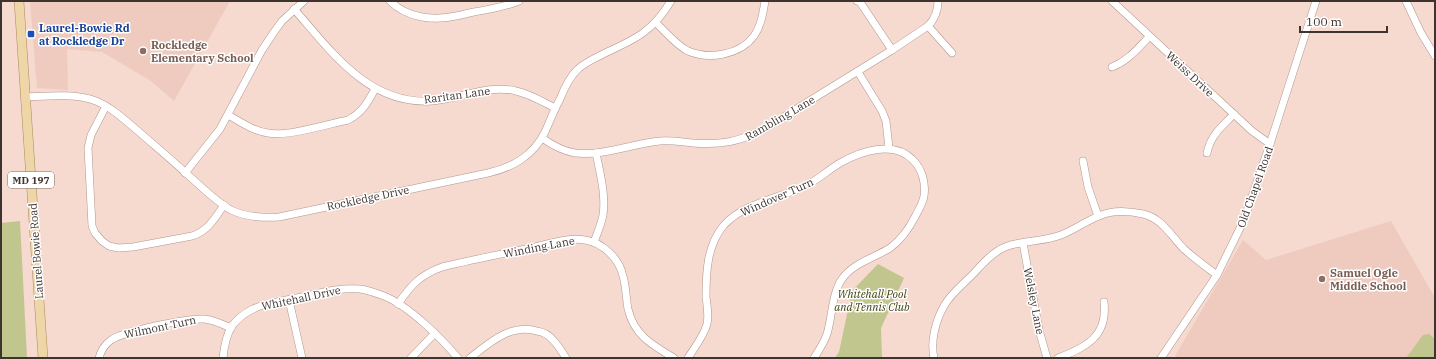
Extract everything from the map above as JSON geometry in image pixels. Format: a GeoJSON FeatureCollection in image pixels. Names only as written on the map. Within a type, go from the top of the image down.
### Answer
{"type":"FeatureCollection","features":[{"type":"Feature","properties":{"kind":"main road","name":"Laurel Bowie Road"},"geometry":{"type":"LineString","coordinates":[[19,1],[43,358]]}},
{"type":"Feature","properties":{"kind":"street"},"geometry":{"type":"LineString","coordinates":[[185,172],[220,129],[267,42],[282,21],[304,1]]}},
{"type":"Feature","properties":{"kind":"street"},"geometry":{"type":"LineString","coordinates":[[390,1],[398,8],[408,13],[433,18],[457,16],[470,12],[498,8],[519,1]]}},
{"type":"Feature","properties":{"kind":"street","name":"Rockledge Drive"},"geometry":{"type":"LineString","coordinates":[[26,97],[82,97],[97,101],[131,125],[224,205],[242,214],[262,218],[279,217],[508,168],[522,159],[542,138],[567,84],[577,70],[590,60],[642,34],[656,22],[670,1]]}},
{"type":"Feature","properties":{"kind":"street"},"geometry":{"type":"LineString","coordinates":[[656,22],[671,38],[687,51],[715,56],[735,50],[753,38],[760,24],[765,1]]}},
{"type":"Feature","properties":{"kind":"street"},"geometry":{"type":"LineString","coordinates":[[857,1],[864,7],[892,50]]}},
{"type":"Feature","properties":{"kind":"street","name":"Rambling Lane"},"geometry":{"type":"LineString","coordinates":[[542,138],[554,146],[566,151],[573,153],[596,154],[661,141],[715,143],[743,139],[764,129],[858,72],[928,26],[932,22],[937,12],[938,1]]}},
{"type":"Feature","properties":{"kind":"street","name":"Weiss Drive"},"geometry":{"type":"LineString","coordinates":[[1112,1],[1149,37],[1252,131],[1270,144]]}},
{"type":"Feature","properties":{"kind":"street","name":"Old Chapel Road"},"geometry":{"type":"LineString","coordinates":[[1163,358],[1217,275],[1249,208],[1316,1]]}},
{"type":"Feature","properties":{"kind":"street"},"geometry":{"type":"LineString","coordinates":[[1406,1],[1421,33],[1435,56]]}},
{"type":"Feature","properties":{"kind":"street","name":"Raritan Lane"},"geometry":{"type":"LineString","coordinates":[[294,9],[348,69],[375,89],[401,99],[421,101],[441,100],[490,90],[510,90],[520,92],[555,108]]}},
{"type":"Feature","properties":{"kind":"street"},"geometry":{"type":"LineString","coordinates":[[928,26],[952,53]]}},
{"type":"Feature","properties":{"kind":"street"},"geometry":{"type":"LineString","coordinates":[[1112,67],[1121,64],[1130,57],[1149,37]]}},
{"type":"Feature","properties":{"kind":"street"},"geometry":{"type":"LineString","coordinates":[[814,358],[823,344],[827,334],[837,290],[842,279],[855,267],[888,249],[897,242],[914,219],[924,198],[924,182],[920,171],[909,156],[890,148],[886,122],[882,111],[858,72]]}},
{"type":"Feature","properties":{"kind":"street"},"geometry":{"type":"LineString","coordinates":[[228,115],[256,130],[268,134],[283,133],[341,121],[353,117],[364,108],[375,89]]}},
{"type":"Feature","properties":{"kind":"street"},"geometry":{"type":"LineString","coordinates":[[106,106],[91,135],[88,154],[92,226],[95,233],[102,241],[109,246],[123,248],[192,236],[198,234],[209,226],[224,205]]}},
{"type":"Feature","properties":{"kind":"street"},"geometry":{"type":"LineString","coordinates":[[1207,153],[1213,137],[1234,114]]}},
{"type":"Feature","properties":{"kind":"street","name":"Windover Turn"},"geometry":{"type":"LineString","coordinates":[[688,358],[707,325],[706,281],[709,254],[715,239],[725,224],[748,208],[806,186],[840,163],[852,157],[870,151],[890,148]]}},
{"type":"Feature","properties":{"kind":"street"},"geometry":{"type":"LineString","coordinates":[[594,242],[603,217],[604,207],[596,154]]}},
{"type":"Feature","properties":{"kind":"street"},"geometry":{"type":"LineString","coordinates":[[1083,161],[1088,187],[1098,216]]}},
{"type":"Feature","properties":{"kind":"street"},"geometry":{"type":"LineString","coordinates":[[934,358],[932,346],[933,339],[944,305],[979,267],[995,253],[1003,248],[1055,237],[1068,232],[1098,216],[1126,211],[1150,216],[1163,225],[1194,258],[1217,275]]}},
{"type":"Feature","properties":{"kind":"street","name":"Winding Lane"},"geometry":{"type":"LineString","coordinates":[[398,304],[415,282],[425,274],[442,267],[566,240],[581,239],[594,242],[610,253],[621,269],[630,315],[636,329],[651,343],[674,358]]}},
{"type":"Feature","properties":{"kind":"street","name":"Welsley Lane"},"geometry":{"type":"LineString","coordinates":[[1023,243],[1039,330],[1047,358]]}},
{"type":"Feature","properties":{"kind":"street","name":"Whitehall Drive"},"geometry":{"type":"LineString","coordinates":[[224,358],[224,348],[231,328],[240,318],[254,309],[264,305],[334,290],[354,289],[373,292],[385,296],[398,304],[435,333],[458,358]]}},
{"type":"Feature","properties":{"kind":"street"},"geometry":{"type":"LineString","coordinates":[[289,300],[302,358]]}},
{"type":"Feature","properties":{"kind":"street"},"geometry":{"type":"LineString","coordinates":[[1058,358],[1081,348],[1093,340],[1104,323],[1106,314],[1104,302]]}},
{"type":"Feature","properties":{"kind":"street","name":"Wilmont Turn"},"geometry":{"type":"LineString","coordinates":[[99,358],[106,344],[120,335],[136,331],[197,319],[214,320],[231,328]]}},
{"type":"Feature","properties":{"kind":"street"},"geometry":{"type":"LineString","coordinates":[[470,358],[509,332],[517,329],[525,329],[540,332],[550,337],[554,340],[566,358]]}},
{"type":"Feature","properties":{"kind":"street"},"geometry":{"type":"LineString","coordinates":[[411,358],[435,333]]}},
{"type":"Feature","properties":{"kind":"shaded area","name":"Rockledge Elementary School"},"geometry":{"type":"Polygon","coordinates":[[[30,1],[230,1],[174,101],[151,81],[102,52],[67,49],[68,90],[37,88],[30,1]]]}},
{"type":"Feature","properties":{"kind":"shaded area","name":"Samuel Ogle Middle School"},"geometry":{"type":"Polygon","coordinates":[[[1391,221],[1435,298],[1435,358],[1178,358],[1175,356],[1243,240],[1266,260],[1391,221]]]}},
{"type":"Feature","properties":{"kind":"green space"},"geometry":{"type":"Polygon","coordinates":[[[20,221],[27,358],[1,358],[1,223],[20,221]]]}},
{"type":"Feature","properties":{"kind":"green space","name":"Whitehall Pool and Tennis Club"},"geometry":{"type":"Polygon","coordinates":[[[878,264],[904,278],[881,328],[882,358],[835,358],[839,352],[852,291],[878,264]]]}},
{"type":"Feature","properties":{"kind":"green space"},"geometry":{"type":"Polygon","coordinates":[[[1429,334],[1435,339],[1435,358],[1406,358],[1423,335],[1429,334]]]}},
{"type":"Feature","properties":{"kind":"place","name":"Laurel-Bowie Rd at Rockledge Dr"},"geometry":{"type":"Point","coordinates":[31,34]}},
{"type":"Feature","properties":{"kind":"place","name":"Rockledge Elementary School"},"geometry":{"type":"Point","coordinates":[143,51]}},
{"type":"Feature","properties":{"kind":"place","name":"Samuel Ogle Middle School"},"geometry":{"type":"Point","coordinates":[1322,279]}}]}
